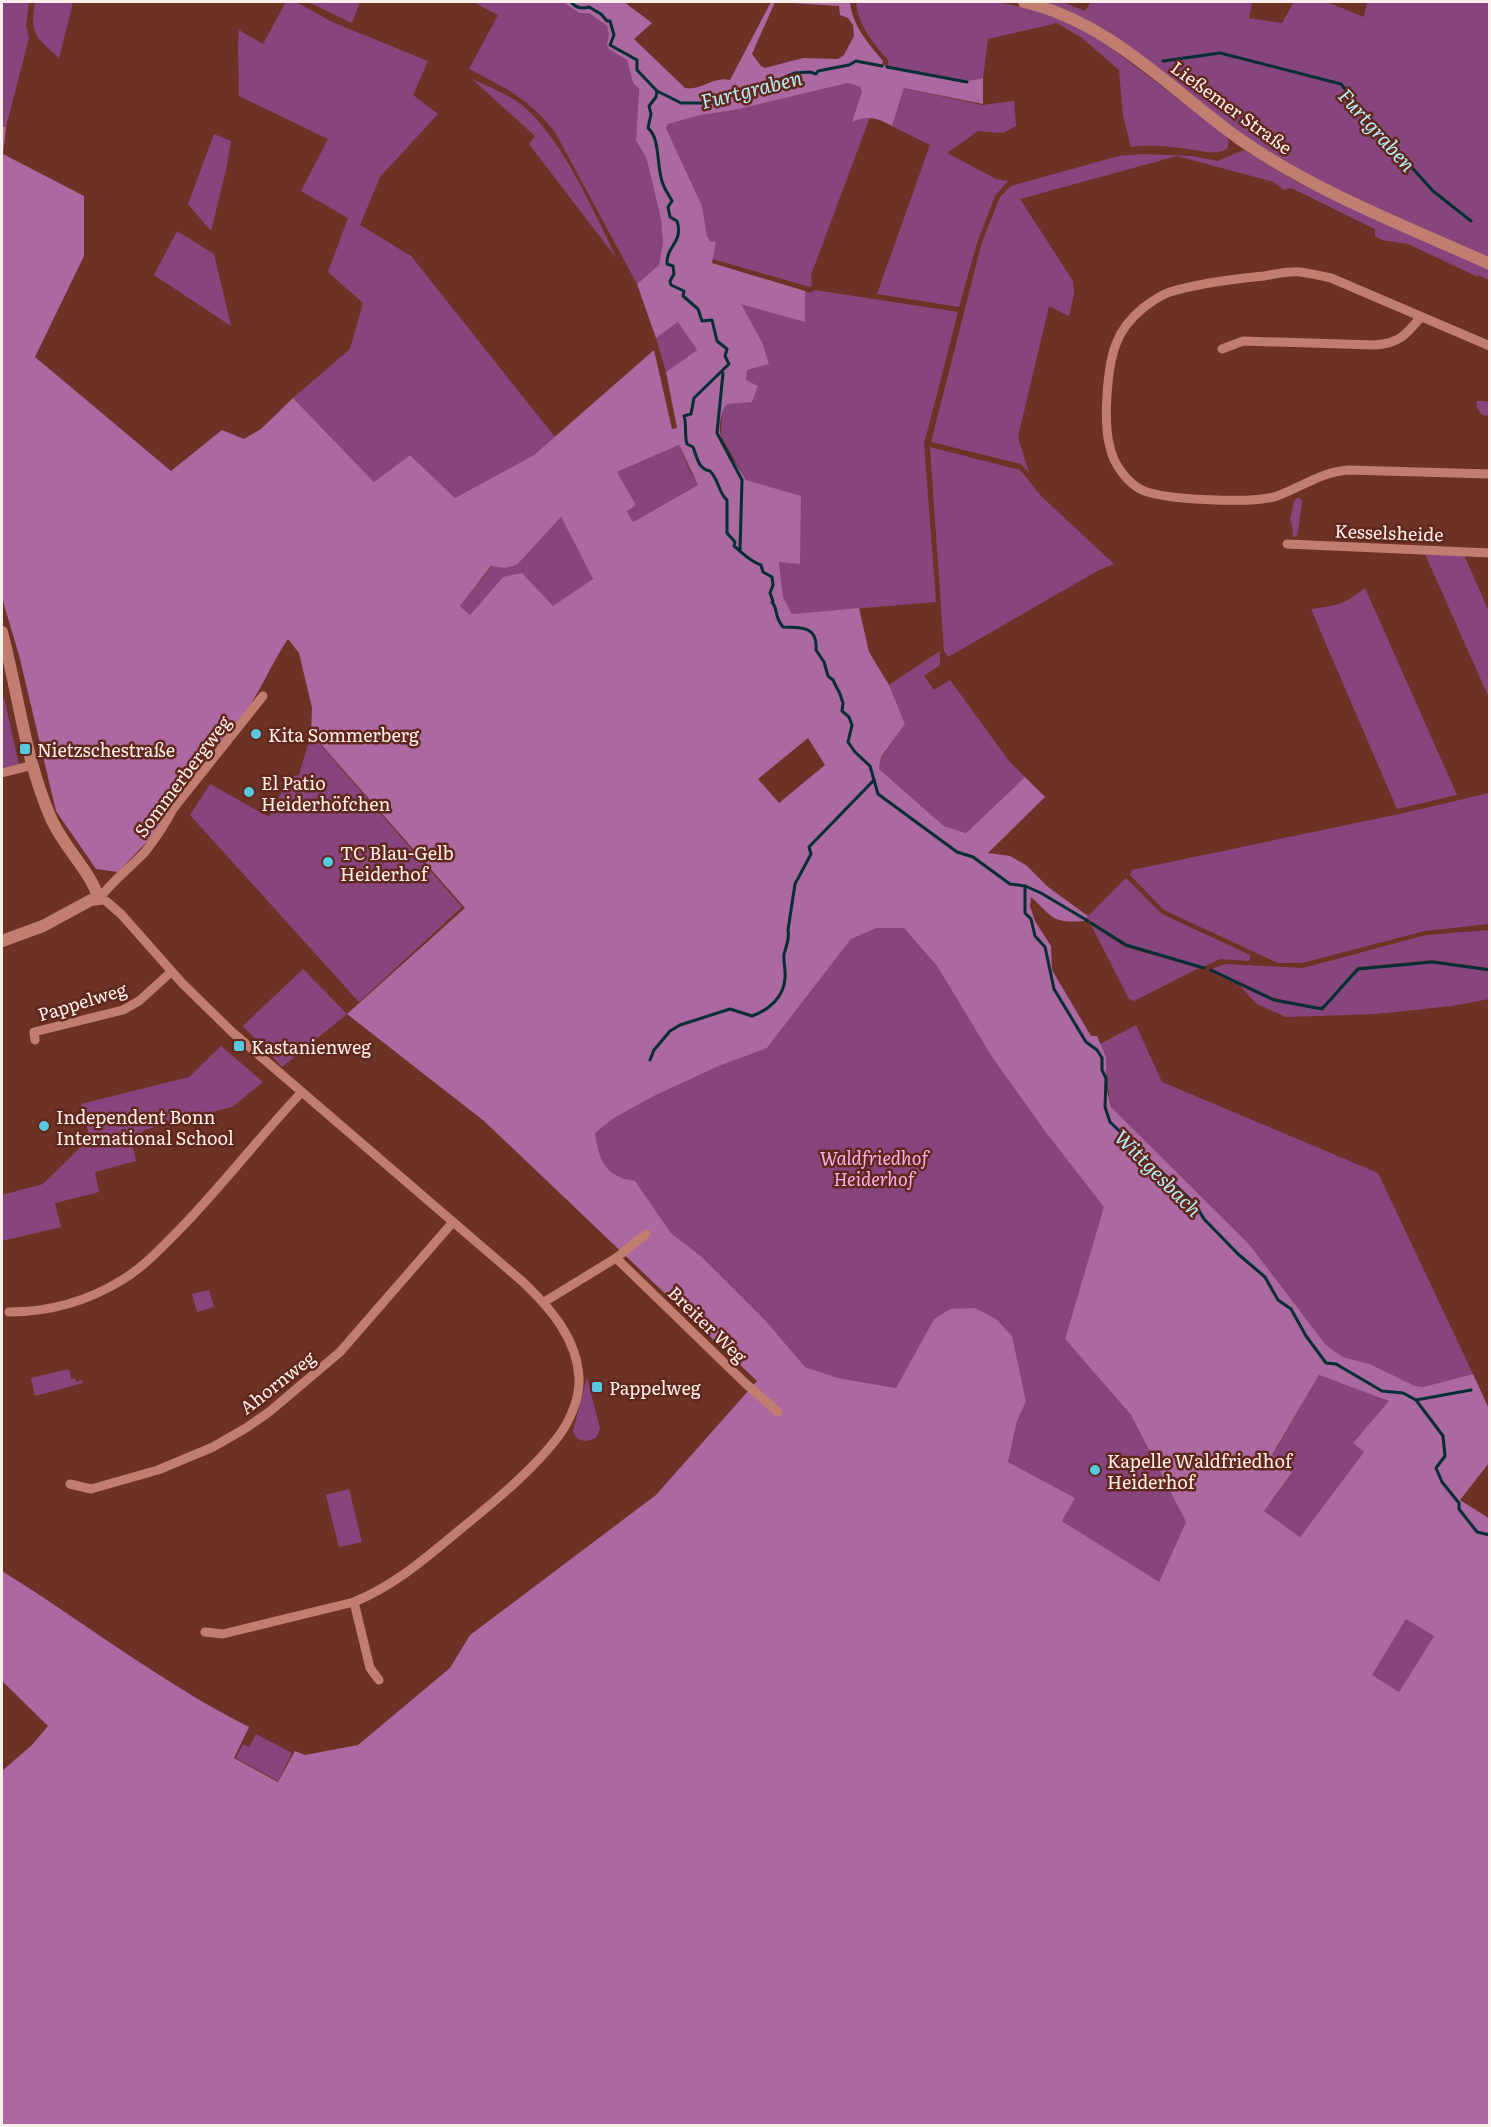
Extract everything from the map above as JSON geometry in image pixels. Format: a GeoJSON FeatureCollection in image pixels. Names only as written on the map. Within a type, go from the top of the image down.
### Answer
{"type":"FeatureCollection","features":[{"type":"Feature","properties":{"kind":"street","name":"Ließemer Straße"},"geometry":{"type":"LineString","coordinates":[[1024,2],[1046,7],[1067,16],[1111,40],[1241,140],[1294,173],[1345,201],[1490,264]]}},
{"type":"Feature","properties":{"kind":"street"},"geometry":{"type":"LineString","coordinates":[[1490,346],[1331,278],[1299,272],[1167,292],[1154,299],[1131,319],[1113,351],[1110,366],[1107,430],[1110,448],[1117,465],[1142,490],[1167,496],[1260,500],[1274,497],[1320,475],[1337,471],[1490,474]]}},
{"type":"Feature","properties":{"kind":"street"},"geometry":{"type":"LineString","coordinates":[[1222,349],[1243,341],[1375,345],[1392,343],[1405,336],[1420,318]]}},
{"type":"Feature","properties":{"kind":"street","name":"Kesselsheide"},"geometry":{"type":"LineString","coordinates":[[1287,544],[1490,553]]}},
{"type":"Feature","properties":{"kind":"street"},"geometry":{"type":"LineString","coordinates":[[2,632],[33,765],[49,814],[57,832],[92,879],[99,899]]}},
{"type":"Feature","properties":{"kind":"street","name":"Sommerbergweg"},"geometry":{"type":"LineString","coordinates":[[99,899],[108,887],[144,853],[163,828],[173,809],[263,696]]}},
{"type":"Feature","properties":{"kind":"street"},"geometry":{"type":"LineString","coordinates":[[2,773],[33,765]]}},
{"type":"Feature","properties":{"kind":"street"},"geometry":{"type":"LineString","coordinates":[[2,940],[43,926],[91,900],[106,901],[121,914],[171,972],[231,1031],[544,1302],[562,1327],[576,1356],[579,1379],[575,1405],[558,1437],[483,1511],[406,1574],[377,1592],[354,1602],[223,1634],[205,1632]]}},
{"type":"Feature","properties":{"kind":"street","name":"Pappelweg"},"geometry":{"type":"LineString","coordinates":[[35,1040],[34,1032],[123,1010],[139,1001],[171,972]]}},
{"type":"Feature","properties":{"kind":"street"},"geometry":{"type":"LineString","coordinates":[[9,1312],[35,1312],[72,1303],[129,1275],[167,1242],[209,1200],[301,1093]]}},
{"type":"Feature","properties":{"kind":"street","name":"Ahornweg"},"geometry":{"type":"LineString","coordinates":[[70,1484],[91,1489],[158,1470],[213,1447],[246,1428],[269,1412],[340,1352],[439,1241],[453,1222]]}},
{"type":"Feature","properties":{"kind":"street"},"geometry":{"type":"LineString","coordinates":[[544,1302],[616,1258],[646,1234]]}},
{"type":"Feature","properties":{"kind":"street","name":"Breiter Weg"},"geometry":{"type":"LineString","coordinates":[[616,1258],[778,1412]]}},
{"type":"Feature","properties":{"kind":"street"},"geometry":{"type":"LineString","coordinates":[[354,1602],[370,1668],[378,1680]]}},
{"type":"Feature","properties":{"kind":"green space"},"geometry":{"type":"Polygon","coordinates":[[[2,2],[29,2],[26,26],[29,38],[6,127],[2,126],[2,2]]]}},
{"type":"Feature","properties":{"kind":"green space"},"geometry":{"type":"Polygon","coordinates":[[[35,2],[73,2],[59,58],[44,45],[36,34],[33,22],[35,2]]]}},
{"type":"Feature","properties":{"kind":"green space"},"geometry":{"type":"Polygon","coordinates":[[[286,2],[296,2],[332,22],[428,61],[413,95],[438,114],[380,177],[360,225],[411,256],[555,437],[534,455],[455,498],[410,455],[374,482],[293,398],[350,349],[363,303],[328,272],[348,218],[301,191],[328,139],[239,96],[239,30],[263,44],[286,2]]]}},
{"type":"Feature","properties":{"kind":"green space"},"geometry":{"type":"Polygon","coordinates":[[[308,2],[360,2],[352,23],[308,2]]]}},
{"type":"Feature","properties":{"kind":"green space"},"geometry":{"type":"Polygon","coordinates":[[[473,2],[563,2],[579,13],[589,13],[607,26],[610,34],[607,44],[627,60],[633,83],[639,89],[636,141],[646,157],[661,219],[663,243],[659,265],[637,284],[555,132],[526,102],[469,69],[498,15],[473,2]]]}},
{"type":"Feature","properties":{"kind":"green space"},"geometry":{"type":"Polygon","coordinates":[[[856,2],[1002,3],[1037,10],[1088,32],[1110,47],[1226,135],[1229,142],[1227,149],[1211,152],[1162,146],[1131,147],[1123,115],[1119,70],[1082,38],[1057,23],[988,39],[983,78],[967,81],[888,66],[888,60],[863,26],[856,2]]]}},
{"type":"Feature","properties":{"kind":"green space"},"geometry":{"type":"Polygon","coordinates":[[[1044,2],[1062,2],[1085,11],[1091,2],[1252,2],[1249,18],[1282,23],[1294,2],[1327,2],[1364,17],[1367,2],[1489,2],[1489,259],[1359,200],[1296,167],[1235,130],[1120,41],[1071,12],[1044,2]]]}},
{"type":"Feature","properties":{"kind":"green space"},"geometry":{"type":"Polygon","coordinates":[[[472,79],[513,99],[529,111],[544,128],[586,195],[617,259],[529,144],[535,136],[472,79]]]}},
{"type":"Feature","properties":{"kind":"green space"},"geometry":{"type":"Polygon","coordinates":[[[848,83],[860,87],[862,91],[852,121],[864,116],[870,117],[811,275],[812,285],[810,287],[712,259],[716,241],[711,242],[707,237],[702,206],[666,128],[668,124],[848,83]]]}},
{"type":"Feature","properties":{"kind":"green space"},"geometry":{"type":"Polygon","coordinates":[[[904,88],[982,105],[1014,101],[1016,126],[1003,133],[978,131],[947,153],[996,179],[1008,181],[995,196],[977,243],[959,307],[877,294],[930,145],[892,126],[904,88]]]}},
{"type":"Feature","properties":{"kind":"green space"},"geometry":{"type":"Polygon","coordinates":[[[214,134],[231,141],[211,231],[188,204],[214,134]]]}},
{"type":"Feature","properties":{"kind":"green space"},"geometry":{"type":"Polygon","coordinates":[[[1244,150],[1297,182],[1489,270],[1489,280],[1408,244],[1382,240],[1375,236],[1375,229],[1291,188],[1284,190],[1274,182],[1177,156],[1020,199],[1073,281],[1074,294],[1069,316],[1049,306],[1018,437],[1029,473],[1021,464],[931,442],[982,242],[1000,197],[1011,186],[1119,156],[1143,154],[1192,156],[1217,161],[1244,150]]]}},
{"type":"Feature","properties":{"kind":"green space"},"geometry":{"type":"Polygon","coordinates":[[[177,231],[214,254],[231,326],[154,275],[177,231]]]}},
{"type":"Feature","properties":{"kind":"green space"},"geometry":{"type":"Polygon","coordinates":[[[815,290],[958,312],[924,444],[936,602],[792,614],[783,597],[779,561],[799,564],[721,436],[722,412],[724,406],[746,380],[747,370],[762,342],[740,303],[805,321],[805,291],[810,293],[815,290]]]}},
{"type":"Feature","properties":{"kind":"green space"},"geometry":{"type":"Polygon","coordinates":[[[678,321],[697,350],[666,372],[656,338],[678,321]]]}},
{"type":"Feature","properties":{"kind":"green space"},"geometry":{"type":"Polygon","coordinates":[[[1477,401],[1489,403],[1489,416],[1482,415],[1476,406],[1477,401]]]}},
{"type":"Feature","properties":{"kind":"green space"},"geometry":{"type":"Polygon","coordinates":[[[679,445],[698,485],[633,522],[627,510],[636,505],[617,472],[679,445]]]}},
{"type":"Feature","properties":{"kind":"green space"},"geometry":{"type":"Polygon","coordinates":[[[930,447],[1020,470],[1042,497],[1114,564],[1099,570],[948,657],[944,651],[930,447]]]}},
{"type":"Feature","properties":{"kind":"green space"},"geometry":{"type":"Polygon","coordinates":[[[1300,498],[1302,502],[1296,537],[1293,536],[1290,520],[1294,501],[1300,498]]]}},
{"type":"Feature","properties":{"kind":"green space"},"geometry":{"type":"Polygon","coordinates":[[[561,517],[593,579],[553,607],[503,577],[470,615],[460,606],[492,566],[505,568],[517,565],[561,517]]]}},
{"type":"Feature","properties":{"kind":"green space"},"geometry":{"type":"Polygon","coordinates":[[[1425,554],[1464,555],[1489,612],[1489,698],[1425,554]]]}},
{"type":"Feature","properties":{"kind":"green space"},"geometry":{"type":"Polygon","coordinates":[[[1365,588],[1457,795],[1397,809],[1311,609],[1340,603],[1352,598],[1365,588]]]}},
{"type":"Feature","properties":{"kind":"green space"},"geometry":{"type":"Polygon","coordinates":[[[940,651],[940,665],[924,676],[934,690],[950,680],[1009,761],[1025,777],[966,833],[944,826],[879,769],[881,758],[905,724],[889,685],[940,651]]]}},
{"type":"Feature","properties":{"kind":"green space"},"geometry":{"type":"Polygon","coordinates":[[[4,697],[19,765],[2,769],[2,699],[4,697]]]}},
{"type":"Feature","properties":{"kind":"green space","name":"TC Blau-Gelb Heiderhof"},"geometry":{"type":"Polygon","coordinates":[[[311,734],[462,907],[359,1002],[190,815],[210,784],[269,817],[289,778],[299,775],[311,734]]]}},
{"type":"Feature","properties":{"kind":"green space"},"geometry":{"type":"Polygon","coordinates":[[[1489,793],[1489,924],[1425,931],[1302,963],[1278,963],[1164,910],[1130,875],[1132,870],[1489,793]]]}},
{"type":"Feature","properties":{"kind":"green space"},"geometry":{"type":"Polygon","coordinates":[[[1126,878],[1162,914],[1250,955],[1249,961],[1220,959],[1203,967],[1127,944],[1086,918],[1126,878]]]}},
{"type":"Feature","properties":{"kind":"green space"},"geometry":{"type":"Polygon","coordinates":[[[1091,925],[1125,947],[1199,968],[1134,1001],[1129,999],[1091,925]]]}},
{"type":"Feature","properties":{"kind":"green space","name":"Waldfriedhof Heiderhof"},"geometry":{"type":"Polygon","coordinates":[[[904,927],[937,966],[992,1057],[1044,1130],[1105,1207],[1065,1339],[1131,1415],[1186,1522],[1159,1583],[1062,1521],[1074,1498],[1008,1462],[1017,1421],[1026,1402],[950,1309],[934,1319],[896,1388],[838,1378],[805,1367],[766,1321],[702,1257],[671,1233],[635,1182],[625,1180],[611,1172],[598,1152],[594,1133],[614,1118],[654,1096],[719,1066],[767,1048],[851,939],[877,928],[904,927]]]}},
{"type":"Feature","properties":{"kind":"green space"},"geometry":{"type":"Polygon","coordinates":[[[1489,930],[1489,968],[1432,960],[1357,967],[1324,1005],[1319,1007],[1274,998],[1211,969],[1226,964],[1303,968],[1426,935],[1489,930]]]}},
{"type":"Feature","properties":{"kind":"green space"},"geometry":{"type":"Polygon","coordinates":[[[1432,963],[1489,971],[1489,999],[1452,1006],[1375,1014],[1286,1017],[1257,1004],[1240,986],[1273,1001],[1322,1010],[1359,970],[1432,963]]]}},
{"type":"Feature","properties":{"kind":"green space"},"geometry":{"type":"Polygon","coordinates":[[[303,969],[347,1014],[282,1067],[243,1026],[303,969]]]}},
{"type":"Feature","properties":{"kind":"green space"},"geometry":{"type":"Polygon","coordinates":[[[1136,1025],[1162,1082],[1378,1173],[1473,1374],[1423,1387],[1415,1386],[1370,1364],[1343,1357],[1326,1345],[1249,1244],[1111,1107],[1105,1059],[1100,1044],[1136,1025]]]}},
{"type":"Feature","properties":{"kind":"green space"},"geometry":{"type":"Polygon","coordinates":[[[221,1046],[263,1082],[232,1107],[144,1130],[132,1144],[136,1161],[95,1172],[99,1192],[55,1203],[61,1227],[2,1241],[2,1195],[43,1184],[90,1138],[81,1104],[189,1077],[221,1046]]]}},
{"type":"Feature","properties":{"kind":"green space"},"geometry":{"type":"Polygon","coordinates":[[[209,1290],[214,1307],[197,1312],[192,1294],[209,1290]]]}},
{"type":"Feature","properties":{"kind":"green space"},"geometry":{"type":"Polygon","coordinates":[[[69,1369],[71,1379],[75,1378],[76,1382],[82,1380],[83,1383],[35,1396],[31,1378],[69,1369]]]}},
{"type":"Feature","properties":{"kind":"green space"},"geometry":{"type":"Polygon","coordinates":[[[1319,1375],[1390,1401],[1353,1443],[1364,1452],[1300,1537],[1264,1511],[1292,1474],[1272,1456],[1319,1375]]]}},
{"type":"Feature","properties":{"kind":"green space"},"geometry":{"type":"Polygon","coordinates":[[[587,1377],[600,1429],[596,1438],[585,1441],[579,1440],[573,1431],[587,1377]]]}},
{"type":"Feature","properties":{"kind":"green space"},"geometry":{"type":"Polygon","coordinates":[[[349,1489],[362,1542],[339,1547],[326,1495],[349,1489]]]}},
{"type":"Feature","properties":{"kind":"green space"},"geometry":{"type":"Polygon","coordinates":[[[1406,1618],[1434,1636],[1399,1692],[1371,1675],[1406,1618]]]}},
{"type":"Feature","properties":{"kind":"green space"},"geometry":{"type":"Polygon","coordinates":[[[256,1734],[292,1753],[278,1781],[236,1758],[243,1744],[249,1747],[256,1734]]]}},
{"type":"Feature","properties":{"kind":"shaded area"},"geometry":{"type":"Polygon","coordinates":[[[563,2],[624,2],[652,23],[634,39],[685,88],[697,87],[718,80],[730,80],[771,2],[775,2],[850,2],[857,26],[883,61],[882,65],[967,81],[983,78],[983,104],[904,88],[892,126],[872,118],[852,122],[862,91],[860,87],[848,83],[668,124],[666,128],[702,206],[707,236],[711,242],[716,241],[712,263],[805,291],[805,322],[741,304],[762,342],[769,364],[747,370],[746,380],[758,386],[752,402],[727,404],[721,419],[721,437],[746,480],[801,496],[800,564],[779,562],[783,597],[792,614],[859,608],[869,652],[889,685],[905,724],[881,757],[879,769],[944,826],[966,833],[1025,777],[1045,797],[988,853],[1010,856],[1026,865],[1048,887],[1088,916],[1084,921],[1059,920],[1031,897],[1030,906],[1035,921],[1051,946],[1052,970],[1091,1036],[1097,1036],[1106,1057],[1107,1091],[1111,1107],[1249,1244],[1326,1345],[1343,1357],[1370,1364],[1415,1386],[1423,1387],[1473,1374],[1489,1409],[1489,1463],[1460,1500],[1490,1519],[1489,2125],[2,2125],[2,1771],[32,1745],[48,1726],[2,1681],[2,1571],[154,1672],[249,1727],[234,1758],[278,1782],[295,1751],[305,1755],[358,1745],[450,1668],[470,1635],[656,1495],[757,1381],[484,1121],[347,1014],[465,908],[311,733],[312,708],[299,653],[288,639],[244,714],[181,789],[167,801],[161,817],[163,825],[118,872],[96,869],[56,811],[19,655],[2,598],[2,126],[6,127],[3,154],[84,196],[84,256],[35,357],[171,471],[222,430],[244,439],[261,429],[293,398],[374,482],[410,455],[455,498],[534,455],[654,350],[672,429],[677,428],[666,372],[697,350],[678,322],[656,338],[637,284],[659,265],[663,243],[661,219],[646,157],[636,141],[639,89],[633,83],[627,60],[609,49],[607,26],[589,13],[579,13],[563,2]],[[775,2],[752,54],[765,68],[803,58],[838,59],[844,55],[854,36],[853,25],[848,18],[840,15],[839,6],[775,2]],[[679,445],[617,472],[636,505],[627,511],[633,522],[698,485],[679,445]],[[561,517],[517,565],[505,568],[491,566],[460,606],[470,615],[503,577],[522,573],[553,606],[593,579],[561,517]],[[808,738],[758,779],[779,803],[825,765],[808,738]],[[877,928],[851,939],[767,1048],[719,1066],[654,1096],[614,1118],[595,1133],[599,1152],[606,1166],[617,1176],[635,1181],[671,1233],[702,1257],[766,1321],[805,1367],[838,1378],[896,1388],[934,1319],[950,1309],[975,1308],[996,1319],[1012,1336],[1026,1402],[1017,1421],[1008,1462],[1075,1498],[1062,1521],[1159,1582],[1186,1522],[1131,1415],[1065,1339],[1104,1207],[1044,1130],[992,1057],[937,966],[904,928],[877,928]],[[1319,1375],[1272,1455],[1292,1473],[1264,1511],[1300,1537],[1364,1452],[1353,1443],[1389,1401],[1319,1375]],[[1406,1619],[1372,1675],[1399,1692],[1434,1636],[1406,1619]]]}},
{"type":"Feature","properties":{"kind":"waterway","name":"Wittgesbach"},"geometry":{"type":"LineString","coordinates":[[571,2],[575,6],[589,7],[610,21],[614,35],[610,45],[637,60],[637,70],[657,91],[656,97],[649,106],[651,114],[648,128],[657,146],[663,184],[672,201],[668,207],[670,217],[677,221],[679,228],[677,239],[667,258],[667,264],[673,266],[674,274],[670,281],[671,285],[684,291],[683,296],[698,309],[702,321],[712,320],[717,341],[727,349],[725,356],[729,364],[694,398],[691,414],[684,416],[687,444],[693,447],[700,465],[710,471],[727,500],[727,533],[735,542],[734,546],[749,559],[761,565],[763,572],[772,577],[773,585],[770,593],[780,623],[783,627],[803,628],[812,633],[816,642],[816,650],[824,662],[828,676],[833,680],[840,694],[843,703],[842,711],[849,717],[852,725],[848,742],[870,766],[878,794],[957,852],[973,857],[1010,884],[1025,886],[1025,913],[1031,919],[1035,936],[1045,947],[1054,989],[1086,1042],[1097,1050],[1102,1058],[1102,1070],[1106,1078],[1105,1107],[1110,1122],[1195,1204],[1204,1219],[1238,1254],[1265,1277],[1278,1300],[1291,1309],[1306,1336],[1326,1363],[1336,1364],[1382,1391],[1403,1393],[1416,1400],[1443,1436],[1445,1456],[1436,1468],[1442,1482],[1459,1503],[1459,1509],[1477,1532],[1490,1535]]}},
{"type":"Feature","properties":{"kind":"waterway","name":"Furtgraben"},"geometry":{"type":"LineString","coordinates":[[1163,61],[1220,53],[1341,84],[1433,191],[1471,221]]}},
{"type":"Feature","properties":{"kind":"waterway","name":"Furtgraben"},"geometry":{"type":"LineString","coordinates":[[657,91],[681,103],[709,103],[766,87],[795,73],[816,74],[818,71],[849,65],[856,61],[882,66]]}},
{"type":"Feature","properties":{"kind":"waterway","name":"Furtgraben"},"geometry":{"type":"LineString","coordinates":[[887,67],[967,82]]}},
{"type":"Feature","properties":{"kind":"waterway","name":"Wittgesbach"},"geometry":{"type":"LineString","coordinates":[[723,373],[717,433],[742,480],[740,551]]}},
{"type":"Feature","properties":{"kind":"waterway"},"geometry":{"type":"LineString","coordinates":[[650,1060],[654,1050],[670,1031],[680,1025],[730,1009],[752,1016],[770,1006],[779,997],[785,978],[784,954],[795,884],[811,854],[809,847],[874,780]]}},
{"type":"Feature","properties":{"kind":"waterway"},"geometry":{"type":"LineString","coordinates":[[1025,886],[1088,921]]}},
{"type":"Feature","properties":{"kind":"waterway"},"geometry":{"type":"LineString","coordinates":[[1091,923],[1126,945],[1204,968]]}},
{"type":"Feature","properties":{"kind":"waterway"},"geometry":{"type":"LineString","coordinates":[[1211,970],[1274,1000],[1322,1009],[1358,969],[1433,962],[1490,970]]}},
{"type":"Feature","properties":{"kind":"waterway"},"geometry":{"type":"LineString","coordinates":[[1416,1400],[1471,1390]]}},
{"type":"Feature","properties":{"kind":"place","name":"Kita Sommerberg"},"geometry":{"type":"Point","coordinates":[256,734]}},
{"type":"Feature","properties":{"kind":"place","name":"Nietzschestraße"},"geometry":{"type":"Point","coordinates":[25,749]}},
{"type":"Feature","properties":{"kind":"place","name":"El Patio Heiderhöfchen"},"geometry":{"type":"Point","coordinates":[249,792]}},
{"type":"Feature","properties":{"kind":"place","name":"TC Blau-Gelb Heiderhof"},"geometry":{"type":"Point","coordinates":[328,862]}},
{"type":"Feature","properties":{"kind":"place","name":"Kastanienweg"},"geometry":{"type":"Point","coordinates":[239,1046]}},
{"type":"Feature","properties":{"kind":"place","name":"Independent Bonn International School"},"geometry":{"type":"Point","coordinates":[44,1126]}},
{"type":"Feature","properties":{"kind":"place","name":"Pappelweg"},"geometry":{"type":"Point","coordinates":[597,1387]}},
{"type":"Feature","properties":{"kind":"place","name":"Kapelle Waldfriedhof Heiderhof"},"geometry":{"type":"Point","coordinates":[1095,1470]}}]}
